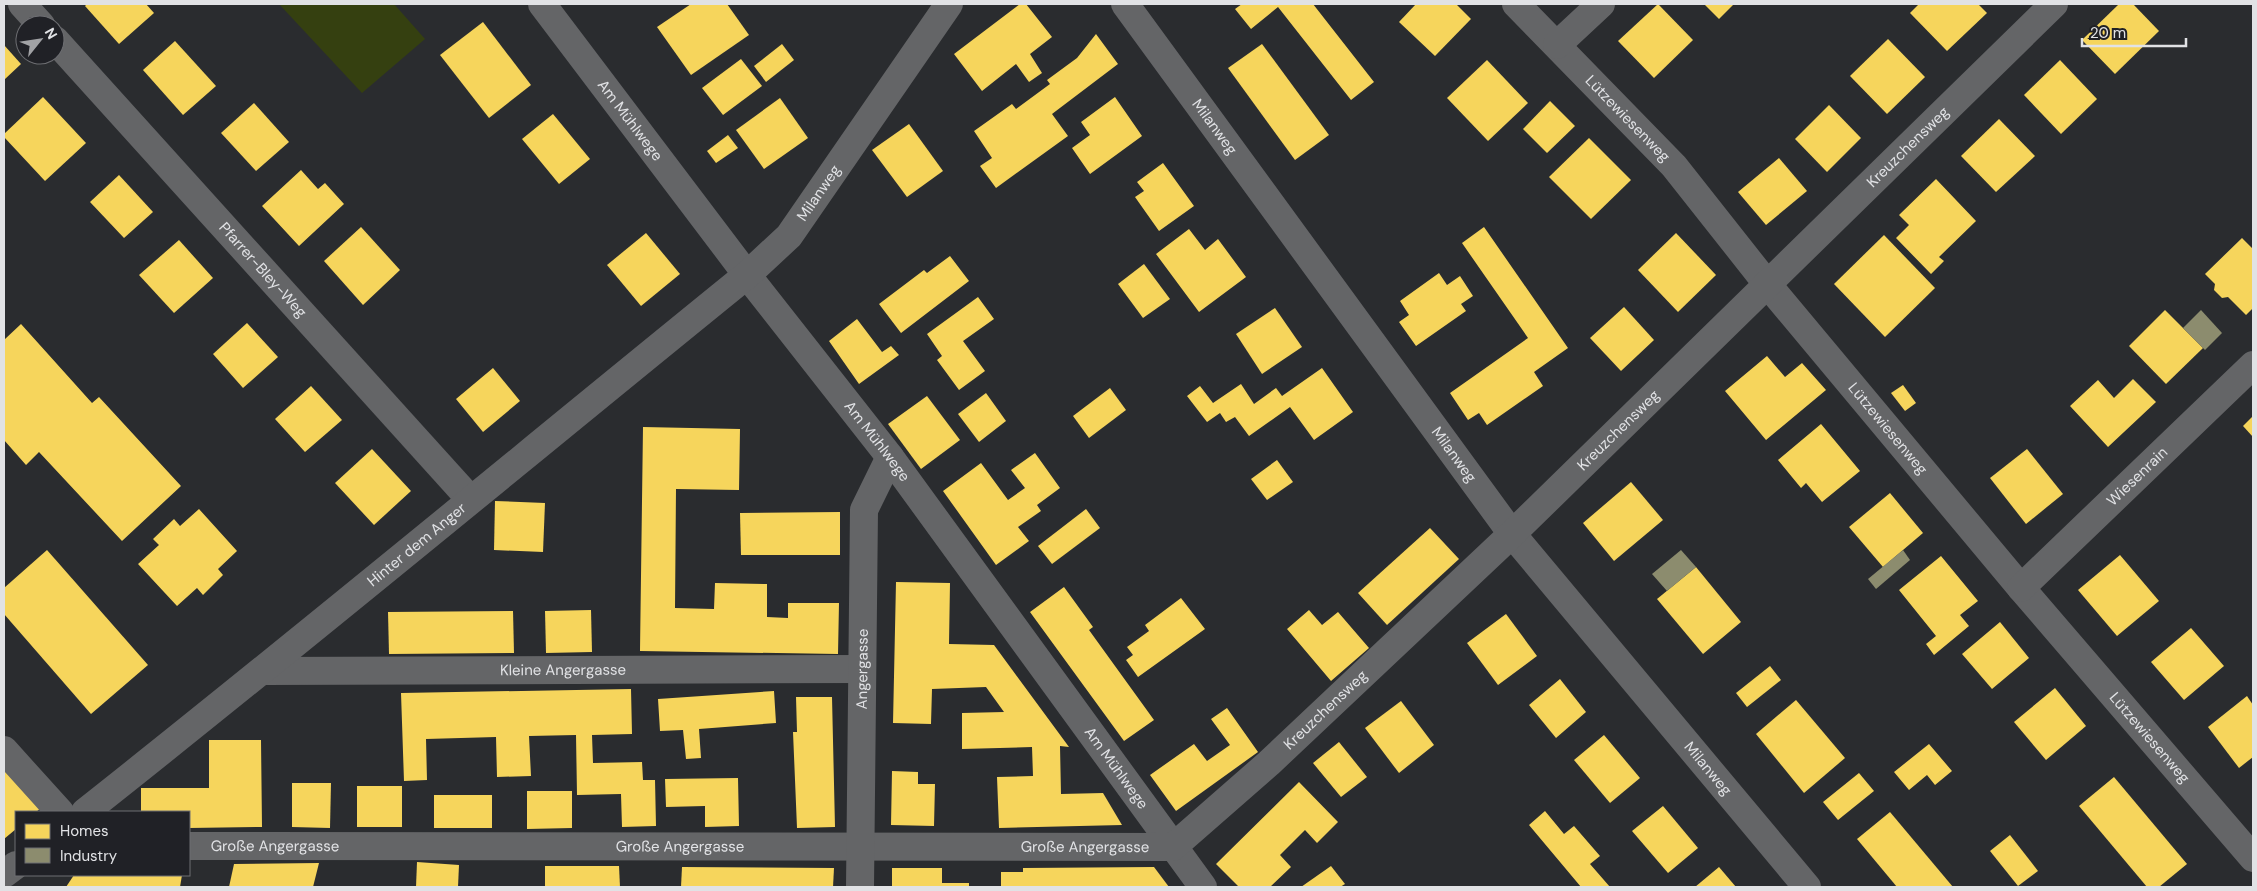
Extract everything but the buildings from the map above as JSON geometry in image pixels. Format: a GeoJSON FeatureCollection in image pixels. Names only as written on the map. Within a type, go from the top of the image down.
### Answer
{"type":"FeatureCollection","features":[{"type":"Feature","properties":{"kind":"street"},"geometry":{"type":"LineString","coordinates":[[22,4],[32,15]]}},
{"type":"Feature","properties":{"kind":"street","name":"Am Mühlwege"},"geometry":{"type":"LineString","coordinates":[[542,4],[747,274],[890,457],[1203,887]]}},
{"type":"Feature","properties":{"kind":"street","name":"Milanweg"},"geometry":{"type":"LineString","coordinates":[[747,274],[789,236],[949,4]]}},
{"type":"Feature","properties":{"kind":"street","name":"Milanweg"},"geometry":{"type":"LineString","coordinates":[[1125,4],[1512,534],[1807,887]]}},
{"type":"Feature","properties":{"kind":"street","name":"Lützewiesenweg"},"geometry":{"type":"LineString","coordinates":[[1516,4],[1674,166],[1768,285],[2021,588],[2253,858]]}},
{"type":"Feature","properties":{"kind":"street"},"geometry":{"type":"LineString","coordinates":[[1557,45],[1601,4]]}},
{"type":"Feature","properties":{"kind":"street","name":"Kreuzchensweg"},"geometry":{"type":"LineString","coordinates":[[1173,847],[1270,763],[1512,534],[2054,4]]}},
{"type":"Feature","properties":{"kind":"street","name":"Pfarrer-Bley-Weg"},"geometry":{"type":"LineString","coordinates":[[65,51],[470,499]]}},
{"type":"Feature","properties":{"kind":"street","name":"Hinter dem Anger"},"geometry":{"type":"LineString","coordinates":[[85,811],[264,671],[470,499],[747,274]]}},
{"type":"Feature","properties":{"kind":"street","name":"Wiesenrain"},"geometry":{"type":"LineString","coordinates":[[2021,588],[2253,365]]}},
{"type":"Feature","properties":{"kind":"street","name":"Angergasse"},"geometry":{"type":"LineString","coordinates":[[860,887],[864,510],[890,457]]}},
{"type":"Feature","properties":{"kind":"street","name":"Kleine Angergasse"},"geometry":{"type":"LineString","coordinates":[[264,671],[862,668]]}},
{"type":"Feature","properties":{"kind":"street"},"geometry":{"type":"LineString","coordinates":[[4,750],[59,811]]}},
{"type":"Feature","properties":{"kind":"street","name":"Große Angergasse"},"geometry":{"type":"LineString","coordinates":[[190,846],[1173,847]]}},
{"type":"Feature","properties":{"kind":"street"},"geometry":{"type":"LineString","coordinates":[[4,874],[15,866]]}},
{"type":"Feature","properties":{"kind":"green space"},"geometry":{"type":"Polygon","coordinates":[[[279,4],[394,4],[425,39],[362,93],[279,4]]]}}]}
